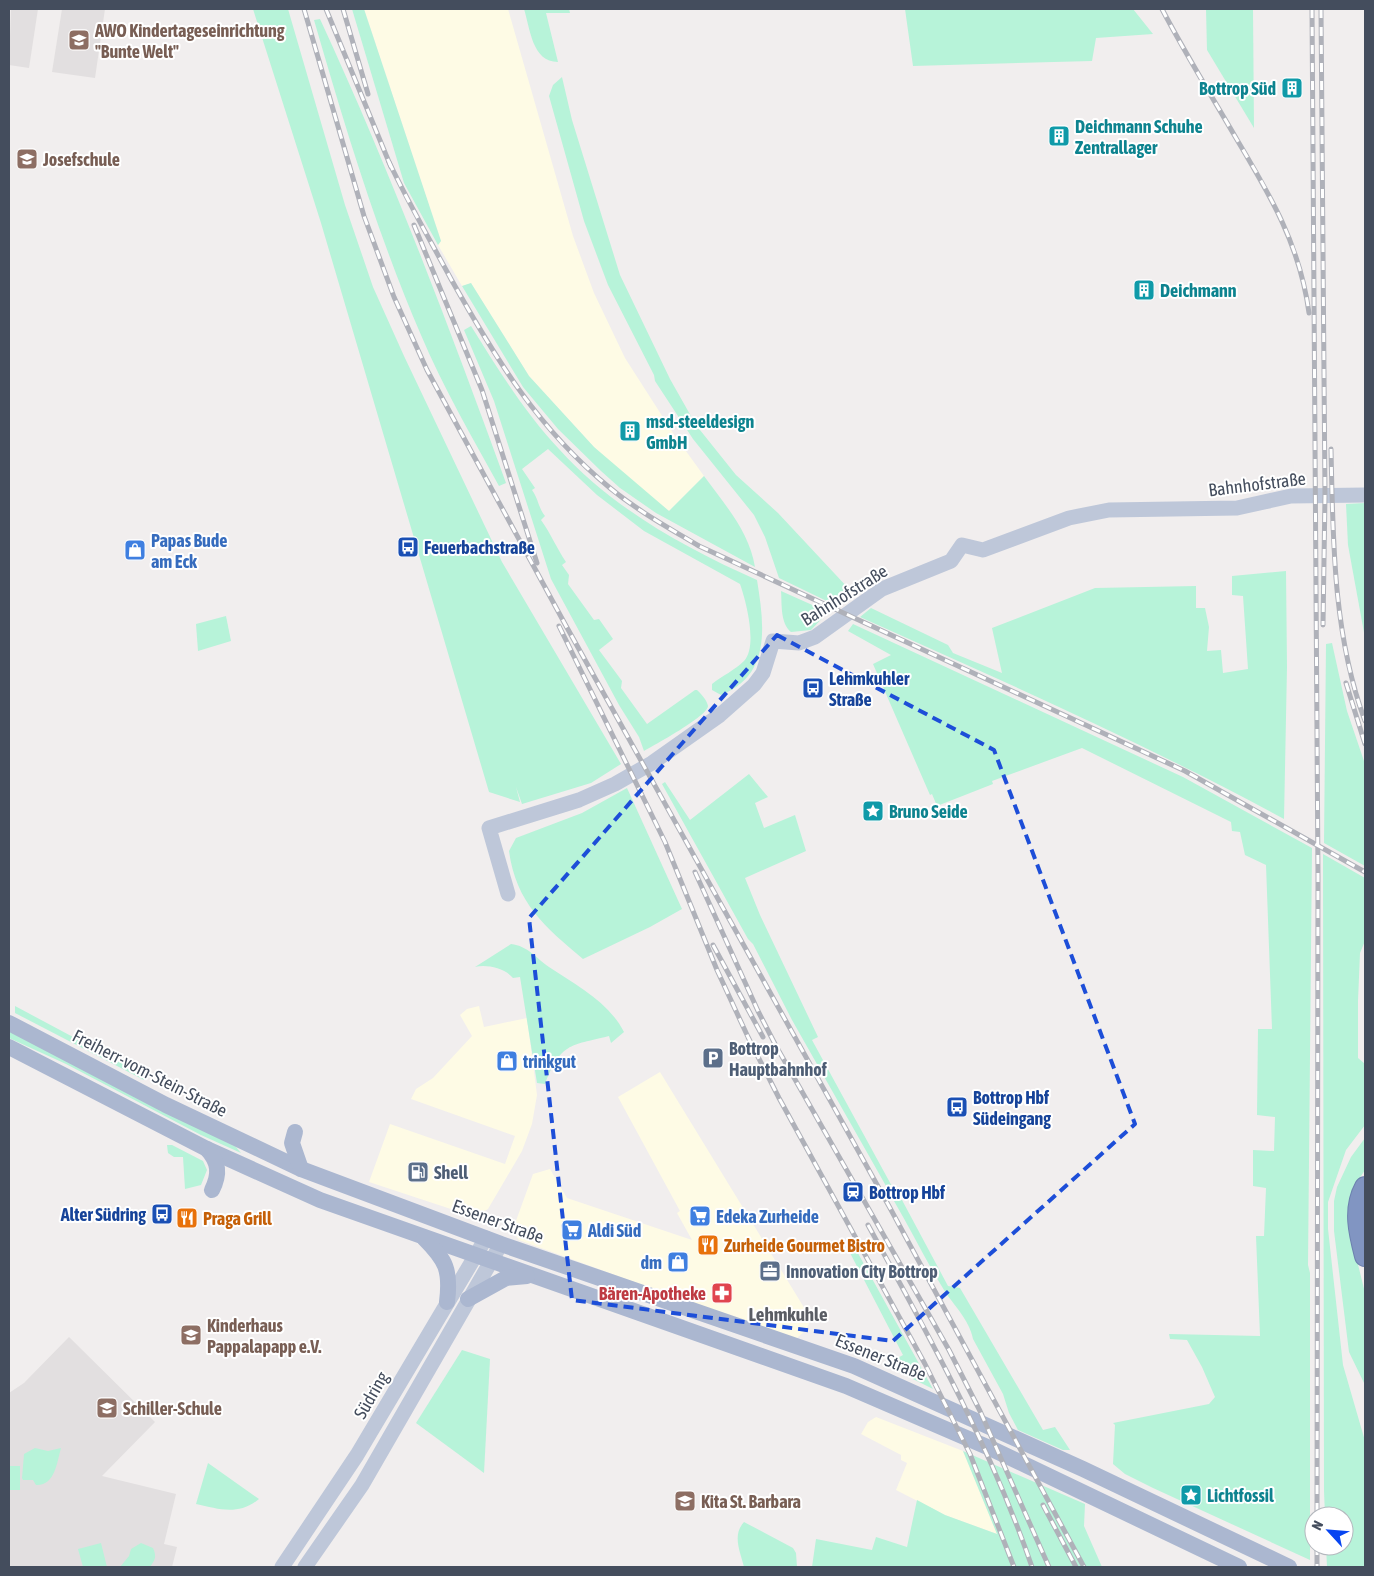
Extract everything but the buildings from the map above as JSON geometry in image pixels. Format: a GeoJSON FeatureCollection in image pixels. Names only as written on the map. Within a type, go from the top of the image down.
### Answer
{"type":"FeatureCollection","features":[{"type":"Feature","properties":{"kind":"highway"},"geometry":{"type":"LineString","coordinates":[[1365,1187],[1358,1210],[1358,1230],[1365,1256]]}},
{"type":"Feature","properties":{"kind":"main road","name":"Freiherr-vom-Stein-Straße"},"geometry":{"type":"LineString","coordinates":[[9,1023],[274,1157]]}},
{"type":"Feature","properties":{"kind":"main road"},"geometry":{"type":"LineString","coordinates":[[9,1046],[207,1149],[320,1200],[846,1386],[992,1449],[1239,1567]]}},
{"type":"Feature","properties":{"kind":"main road"},"geometry":{"type":"LineString","coordinates":[[295,1132],[292,1143],[301,1169]]}},
{"type":"Feature","properties":{"kind":"main road"},"geometry":{"type":"LineString","coordinates":[[207,1149],[215,1158],[218,1168],[217,1179],[212,1190]]}},
{"type":"Feature","properties":{"kind":"main road","name":"Essener Straße"},"geometry":{"type":"LineString","coordinates":[[274,1157],[301,1169],[501,1244],[859,1368],[1074,1465],[1289,1567]]}},
{"type":"Feature","properties":{"kind":"main road"},"geometry":{"type":"LineString","coordinates":[[420,1235],[447,1266],[449,1276],[447,1302]]}},
{"type":"Feature","properties":{"kind":"main road"},"geometry":{"type":"LineString","coordinates":[[468,1299],[506,1278],[519,1275],[534,1276]]}},
{"type":"Feature","properties":{"kind":"street","name":"Bahnhofstraße"},"geometry":{"type":"LineString","coordinates":[[508,894],[489,828],[579,800],[615,784],[646,766],[720,715],[754,685],[766,666],[773,641],[799,642],[815,638],[882,589],[951,560],[962,546],[983,550],[1069,518],[1102,511],[1237,508],[1291,496],[1365,495]]}},
{"type":"Feature","properties":{"kind":"street","name":"Südring"},"geometry":{"type":"LineString","coordinates":[[282,1567],[357,1455],[474,1255],[486,1238]]}},
{"type":"Feature","properties":{"kind":"street"},"geometry":{"type":"LineString","coordinates":[[305,1567],[366,1478],[501,1244]]}},
{"type":"Feature","properties":{"kind":"highlighted area"},"geometry":{"type":"Polygon","coordinates":[[[777,635],[994,750],[1135,1124],[893,1341],[572,1300],[529,918],[777,635]]]}},
{"type":"Feature","properties":{"kind":"shaded area"},"geometry":{"type":"Polygon","coordinates":[[[11,9],[38,9],[29,68],[9,65],[11,9]]]}},
{"type":"Feature","properties":{"kind":"shaded area","name":"AWO Kindertageseinrichtung \"Bunte Welt\""},"geometry":{"type":"Polygon","coordinates":[[[62,9],[105,9],[95,78],[52,72],[62,9]]]}},
{"type":"Feature","properties":{"kind":"shaded area"},"geometry":{"type":"Polygon","coordinates":[[[364,9],[508,9],[573,236],[594,293],[625,358],[675,436],[704,476],[669,511],[633,483],[594,447],[529,376],[471,283],[462,286],[438,245],[441,241],[364,9]]]}},
{"type":"Feature","properties":{"kind":"shaded area"},"geometry":{"type":"Polygon","coordinates":[[[479,1006],[484,1027],[527,1018],[537,1095],[532,1124],[522,1151],[488,1209],[475,1217],[369,1182],[390,1124],[505,1164],[515,1136],[411,1099],[416,1089],[433,1078],[472,1036],[460,1015],[467,1009],[479,1006]]]}},
{"type":"Feature","properties":{"kind":"shaded area"},"geometry":{"type":"Polygon","coordinates":[[[660,1072],[811,1319],[806,1330],[797,1338],[788,1338],[519,1240],[515,1235],[513,1229],[533,1174],[550,1169],[567,1198],[692,1240],[677,1213],[680,1211],[618,1097],[660,1072]]]}},
{"type":"Feature","properties":{"kind":"shaded area"},"geometry":{"type":"Polygon","coordinates":[[[69,1337],[155,1422],[102,1476],[176,1494],[164,1544],[177,1547],[172,1567],[9,1567],[9,1393],[24,1383],[69,1337]]]}},
{"type":"Feature","properties":{"kind":"shaded area"},"geometry":{"type":"Polygon","coordinates":[[[876,1417],[963,1451],[997,1534],[945,1515],[896,1490],[907,1463],[901,1460],[901,1455],[861,1434],[868,1422],[876,1417]]]}},
{"type":"Feature","properties":{"kind":"green space"},"geometry":{"type":"Polygon","coordinates":[[[253,9],[288,9],[345,205],[373,287],[502,562],[621,764],[591,783],[522,804],[516,787],[520,802],[489,792],[321,223],[253,9]]]}},
{"type":"Feature","properties":{"kind":"green space"},"geometry":{"type":"Polygon","coordinates":[[[352,9],[364,9],[441,241],[438,245],[404,183],[352,9]]]}},
{"type":"Feature","properties":{"kind":"green space"},"geometry":{"type":"Polygon","coordinates":[[[524,9],[569,9],[570,13],[546,13],[558,62],[549,61],[537,50],[524,9]]]}},
{"type":"Feature","properties":{"kind":"green space"},"geometry":{"type":"Polygon","coordinates":[[[905,9],[1133,9],[1153,34],[1096,38],[1092,61],[913,66],[905,9]]]}},
{"type":"Feature","properties":{"kind":"green space"},"geometry":{"type":"Polygon","coordinates":[[[1206,9],[1253,9],[1254,128],[1207,50],[1206,9]]]}},
{"type":"Feature","properties":{"kind":"green space"},"geometry":{"type":"Polygon","coordinates":[[[320,19],[371,133],[441,307],[506,483],[499,486],[439,374],[390,258],[350,140],[314,20],[320,19]]]}},
{"type":"Feature","properties":{"kind":"green space"},"geometry":{"type":"Polygon","coordinates":[[[562,77],[572,120],[620,275],[670,379],[696,425],[736,475],[778,513],[849,589],[835,605],[779,578],[765,537],[754,515],[693,439],[655,381],[654,375],[608,285],[584,221],[549,96],[553,85],[562,77]]]}},
{"type":"Feature","properties":{"kind":"green space"},"geometry":{"type":"Polygon","coordinates":[[[471,283],[529,376],[594,447],[669,511],[704,476],[742,530],[755,567],[656,513],[620,488],[558,429],[523,387],[462,286],[471,283]]]}},
{"type":"Feature","properties":{"kind":"green space"},"geometry":{"type":"Polygon","coordinates":[[[471,326],[501,374],[546,435],[602,490],[651,525],[703,554],[757,580],[762,614],[762,630],[761,646],[757,661],[749,675],[737,686],[721,695],[712,690],[712,684],[744,661],[750,645],[749,623],[740,584],[644,531],[597,495],[548,449],[522,469],[535,488],[532,490],[545,516],[541,520],[566,562],[562,565],[569,575],[568,584],[594,620],[599,619],[613,639],[599,650],[622,681],[621,688],[647,724],[695,690],[705,699],[708,706],[706,711],[699,717],[644,751],[639,737],[619,705],[551,579],[494,401],[464,330],[471,326]]]}},
{"type":"Feature","properties":{"kind":"green space"},"geometry":{"type":"Polygon","coordinates":[[[1365,503],[1365,638],[1348,545],[1346,504],[1365,503]]]}},
{"type":"Feature","properties":{"kind":"green space"},"geometry":{"type":"Polygon","coordinates":[[[1286,571],[1287,667],[1284,819],[1127,739],[860,617],[871,608],[948,645],[953,653],[1002,673],[992,628],[1095,588],[1196,586],[1196,608],[1205,608],[1209,627],[1207,651],[1221,650],[1223,673],[1248,669],[1243,596],[1232,595],[1232,576],[1286,571]]]}},
{"type":"Feature","properties":{"kind":"green space"},"geometry":{"type":"Polygon","coordinates":[[[781,591],[828,612],[811,630],[791,632],[783,618],[781,591]]]}},
{"type":"Feature","properties":{"kind":"green space"},"geometry":{"type":"Polygon","coordinates":[[[226,616],[231,641],[198,651],[196,624],[226,616]]]}},
{"type":"Feature","properties":{"kind":"green space"},"geometry":{"type":"Polygon","coordinates":[[[853,624],[1183,777],[1312,848],[1308,1265],[1310,1273],[1310,1506],[1304,1506],[1304,1556],[1310,1556],[1310,1560],[1153,1488],[1125,1474],[1113,1464],[1115,1425],[1113,1423],[1209,1404],[1215,1397],[1202,1367],[1187,1340],[1170,1339],[1169,1334],[1260,1336],[1256,1236],[1264,1236],[1266,1188],[1253,1186],[1253,1150],[1274,1151],[1275,1117],[1257,1115],[1258,1029],[1272,1029],[1266,865],[1245,855],[1240,832],[1232,831],[1231,822],[1082,748],[992,781],[993,784],[937,806],[932,794],[930,795],[873,664],[891,655],[848,631],[853,624]]]}},
{"type":"Feature","properties":{"kind":"green space"},"geometry":{"type":"Polygon","coordinates":[[[1332,643],[1347,711],[1365,764],[1365,866],[1324,843],[1326,644],[1332,643]]]}},
{"type":"Feature","properties":{"kind":"green space"},"geometry":{"type":"Polygon","coordinates":[[[749,774],[768,797],[755,803],[764,828],[795,815],[806,851],[745,878],[760,915],[818,1037],[812,1040],[894,1190],[890,1193],[792,1020],[753,944],[748,939],[662,784],[665,782],[690,820],[749,774]]]}},
{"type":"Feature","properties":{"kind":"green space"},"geometry":{"type":"Polygon","coordinates":[[[627,788],[682,909],[650,927],[583,959],[556,936],[525,900],[518,885],[509,851],[516,838],[582,813],[627,788]]]}},
{"type":"Feature","properties":{"kind":"green space"},"geometry":{"type":"Polygon","coordinates":[[[1323,854],[1365,878],[1365,941],[1360,953],[1358,1058],[1365,1064],[1365,1125],[1346,1150],[1328,1202],[1328,1229],[1343,1365],[1365,1441],[1365,1567],[1327,1567],[1326,1556],[1354,1556],[1354,1506],[1325,1506],[1323,854]]]}},
{"type":"Feature","properties":{"kind":"green space"},"geometry":{"type":"Polygon","coordinates":[[[511,944],[527,950],[591,995],[609,1011],[624,1032],[611,1043],[609,1036],[568,1048],[556,1061],[545,1084],[537,1083],[520,977],[513,978],[495,968],[475,967],[511,944]]]}},
{"type":"Feature","properties":{"kind":"green space"},"geometry":{"type":"Polygon","coordinates":[[[15,1006],[146,1076],[144,1080],[15,1013],[15,1006]]]}},
{"type":"Feature","properties":{"kind":"green space"},"geometry":{"type":"Polygon","coordinates":[[[9,1030],[236,1147],[241,1153],[201,1135],[66,1064],[9,1038],[9,1030]]]}},
{"type":"Feature","properties":{"kind":"green space"},"geometry":{"type":"Polygon","coordinates":[[[1365,1138],[1365,1170],[1359,1179],[1354,1248],[1365,1293],[1365,1385],[1349,1352],[1334,1231],[1334,1201],[1337,1187],[1351,1157],[1365,1138]]]}},
{"type":"Feature","properties":{"kind":"green space"},"geometry":{"type":"Polygon","coordinates":[[[167,1145],[172,1145],[203,1161],[207,1170],[201,1185],[185,1189],[183,1157],[174,1157],[168,1153],[167,1145]]]}},
{"type":"Feature","properties":{"kind":"green space"},"geometry":{"type":"Polygon","coordinates":[[[902,1200],[948,1286],[960,1288],[1043,1430],[1055,1427],[1070,1450],[1063,1450],[1018,1430],[1009,1413],[1003,1394],[973,1339],[968,1325],[937,1279],[894,1201],[902,1200]]]}},
{"type":"Feature","properties":{"kind":"green space"},"geometry":{"type":"Polygon","coordinates":[[[854,1246],[933,1389],[891,1368],[892,1361],[903,1355],[848,1249],[854,1246]]]}},
{"type":"Feature","properties":{"kind":"green space"},"geometry":{"type":"Polygon","coordinates":[[[462,1350],[490,1359],[484,1473],[416,1423],[462,1350]]]}},
{"type":"Feature","properties":{"kind":"green space"},"geometry":{"type":"Polygon","coordinates":[[[35,1448],[48,1451],[61,1448],[51,1477],[47,1482],[36,1485],[33,1480],[23,1480],[22,1478],[24,1454],[35,1448]]]}},
{"type":"Feature","properties":{"kind":"green space"},"geometry":{"type":"Polygon","coordinates":[[[963,1451],[1085,1504],[1084,1526],[1102,1567],[812,1567],[816,1539],[872,1550],[876,1537],[907,1547],[917,1500],[945,1515],[997,1534],[963,1451]]]}},
{"type":"Feature","properties":{"kind":"green space"},"geometry":{"type":"Polygon","coordinates":[[[208,1463],[259,1499],[244,1508],[228,1510],[196,1504],[208,1463]]]}},
{"type":"Feature","properties":{"kind":"green space"},"geometry":{"type":"Polygon","coordinates":[[[9,1466],[20,1466],[20,1490],[9,1490],[9,1466]]]}},
{"type":"Feature","properties":{"kind":"green space"},"geometry":{"type":"Polygon","coordinates":[[[744,1522],[793,1548],[796,1553],[797,1567],[744,1567],[739,1549],[738,1532],[744,1522]]]}},
{"type":"Feature","properties":{"kind":"green space"},"geometry":{"type":"Polygon","coordinates":[[[101,1543],[107,1567],[83,1567],[78,1549],[101,1543]]]}},
{"type":"Feature","properties":{"kind":"green space"},"geometry":{"type":"Polygon","coordinates":[[[141,1543],[153,1548],[155,1558],[150,1567],[120,1567],[129,1556],[131,1549],[141,1543]]]}},
{"type":"Feature","properties":{"kind":"railway"},"geometry":{"type":"LineString","coordinates":[[304,9],[364,216],[394,297],[427,370],[565,624],[890,1208],[1084,1567]]}},
{"type":"Feature","properties":{"kind":"railway"},"geometry":{"type":"LineString","coordinates":[[326,9],[391,167]]}},
{"type":"Feature","properties":{"kind":"railway"},"geometry":{"type":"LineString","coordinates":[[343,9],[368,94]]}},
{"type":"Feature","properties":{"kind":"railway"},"geometry":{"type":"LineString","coordinates":[[1162,9],[1272,200],[1299,265],[1309,313]]}},
{"type":"Feature","properties":{"kind":"railway"},"geometry":{"type":"LineString","coordinates":[[1312,9],[1318,877],[1317,1506]]}},
{"type":"Feature","properties":{"kind":"railway"},"geometry":{"type":"LineString","coordinates":[[1321,9],[1325,495],[1323,625]]}},
{"type":"Feature","properties":{"kind":"railway"},"geometry":{"type":"LineString","coordinates":[[389,162],[451,279],[502,365],[520,391],[561,442],[610,488],[654,519],[699,546],[1185,771],[1365,872]]}},
{"type":"Feature","properties":{"kind":"railway"},"geometry":{"type":"LineString","coordinates":[[414,225],[482,390],[537,563]]}},
{"type":"Feature","properties":{"kind":"railway"},"geometry":{"type":"LineString","coordinates":[[1331,449],[1334,553],[1341,621],[1346,655],[1365,721]]}},
{"type":"Feature","properties":{"kind":"railway"},"geometry":{"type":"LineString","coordinates":[[559,626],[665,842],[717,970],[748,1037],[779,1098],[925,1364],[970,1454],[1014,1567]]}},
{"type":"Feature","properties":{"kind":"railway"},"geometry":{"type":"LineString","coordinates":[[1346,683],[1365,744]]}},
{"type":"Feature","properties":{"kind":"railway"},"geometry":{"type":"LineString","coordinates":[[695,872],[758,1011],[776,1046],[949,1350],[980,1411],[1049,1567]]}},
{"type":"Feature","properties":{"kind":"railway"},"geometry":{"type":"LineString","coordinates":[[713,945],[763,1037]]}},
{"type":"Feature","properties":{"kind":"railway"},"geometry":{"type":"LineString","coordinates":[[868,1225],[958,1393],[998,1479],[1032,1567]]}},
{"type":"Feature","properties":{"kind":"railway"},"geometry":{"type":"LineString","coordinates":[[1043,1505],[1076,1567]]}},
{"type":"Feature","properties":{"kind":"railway"},"geometry":{"type":"LineString","coordinates":[[1317,1556],[1317,1567]]}},
{"type":"Feature","properties":{"kind":"place","name":"AWO Kindertageseinrichtung \"Bunte Welt\""},"geometry":{"type":"Point","coordinates":[79,40]}},
{"type":"Feature","properties":{"kind":"place","name":"Bottrop Süd"},"geometry":{"type":"Point","coordinates":[1292,88]}},
{"type":"Feature","properties":{"kind":"place","name":"Deichmann Schuhe Zentrallager"},"geometry":{"type":"Point","coordinates":[1059,136]}},
{"type":"Feature","properties":{"kind":"place","name":"Josefschule"},"geometry":{"type":"Point","coordinates":[27,159]}},
{"type":"Feature","properties":{"kind":"place","name":"Deichmann"},"geometry":{"type":"Point","coordinates":[1144,290]}},
{"type":"Feature","properties":{"kind":"place","name":"msd-steeldesign GmbH"},"geometry":{"type":"Point","coordinates":[630,431]}},
{"type":"Feature","properties":{"kind":"place","name":"Feuerbachstraße"},"geometry":{"type":"Point","coordinates":[408,547]}},
{"type":"Feature","properties":{"kind":"place","name":"Papas Bude am Eck"},"geometry":{"type":"Point","coordinates":[135,550]}},
{"type":"Feature","properties":{"kind":"place","name":"Lehmkuhler Straße"},"geometry":{"type":"Point","coordinates":[813,688]}},
{"type":"Feature","properties":{"kind":"place","name":"Bruno Seide"},"geometry":{"type":"Point","coordinates":[873,811]}},
{"type":"Feature","properties":{"kind":"place","name":"Bottrop Hauptbahnhof"},"geometry":{"type":"Point","coordinates":[713,1058]}},
{"type":"Feature","properties":{"kind":"place","name":"trinkgut"},"geometry":{"type":"Point","coordinates":[507,1061]}},
{"type":"Feature","properties":{"kind":"place","name":"Bottrop Hbf Südeingang"},"geometry":{"type":"Point","coordinates":[957,1107]}},
{"type":"Feature","properties":{"kind":"place","name":"Shell"},"geometry":{"type":"Point","coordinates":[418,1172]}},
{"type":"Feature","properties":{"kind":"place","name":"Bottrop Hbf"},"geometry":{"type":"Point","coordinates":[853,1192]}},
{"type":"Feature","properties":{"kind":"place","name":"Alter Südring"},"geometry":{"type":"Point","coordinates":[162,1214]}},
{"type":"Feature","properties":{"kind":"place","name":"Edeka Zurheide"},"geometry":{"type":"Point","coordinates":[700,1216]}},
{"type":"Feature","properties":{"kind":"place","name":"Praga Grill"},"geometry":{"type":"Point","coordinates":[187,1218]}},
{"type":"Feature","properties":{"kind":"place","name":"Aldi Süd"},"geometry":{"type":"Point","coordinates":[572,1230]}},
{"type":"Feature","properties":{"kind":"place","name":"Zurheide Gourmet Bistro"},"geometry":{"type":"Point","coordinates":[708,1245]}},
{"type":"Feature","properties":{"kind":"place","name":"dm"},"geometry":{"type":"Point","coordinates":[678,1262]}},
{"type":"Feature","properties":{"kind":"place","name":"Innovation City Bottrop"},"geometry":{"type":"Point","coordinates":[770,1271]}},
{"type":"Feature","properties":{"kind":"place","name":"Bären-Apotheke"},"geometry":{"type":"Point","coordinates":[722,1293]}},
{"type":"Feature","properties":{"kind":"place","name":"Kinderhaus Pappalapapp e.V."},"geometry":{"type":"Point","coordinates":[191,1335]}},
{"type":"Feature","properties":{"kind":"place","name":"Schiller-Schule"},"geometry":{"type":"Point","coordinates":[107,1408]}},
{"type":"Feature","properties":{"kind":"place","name":"Lichtfossil"},"geometry":{"type":"Point","coordinates":[1191,1495]}},
{"type":"Feature","properties":{"kind":"place","name":"Kita St. Barbara"},"geometry":{"type":"Point","coordinates":[685,1501]}},
{"type":"Feature","properties":{"kind":"district","name":"Lehmkuhle"},"geometry":{"type":"Point","coordinates":[788,1314]}}]}
